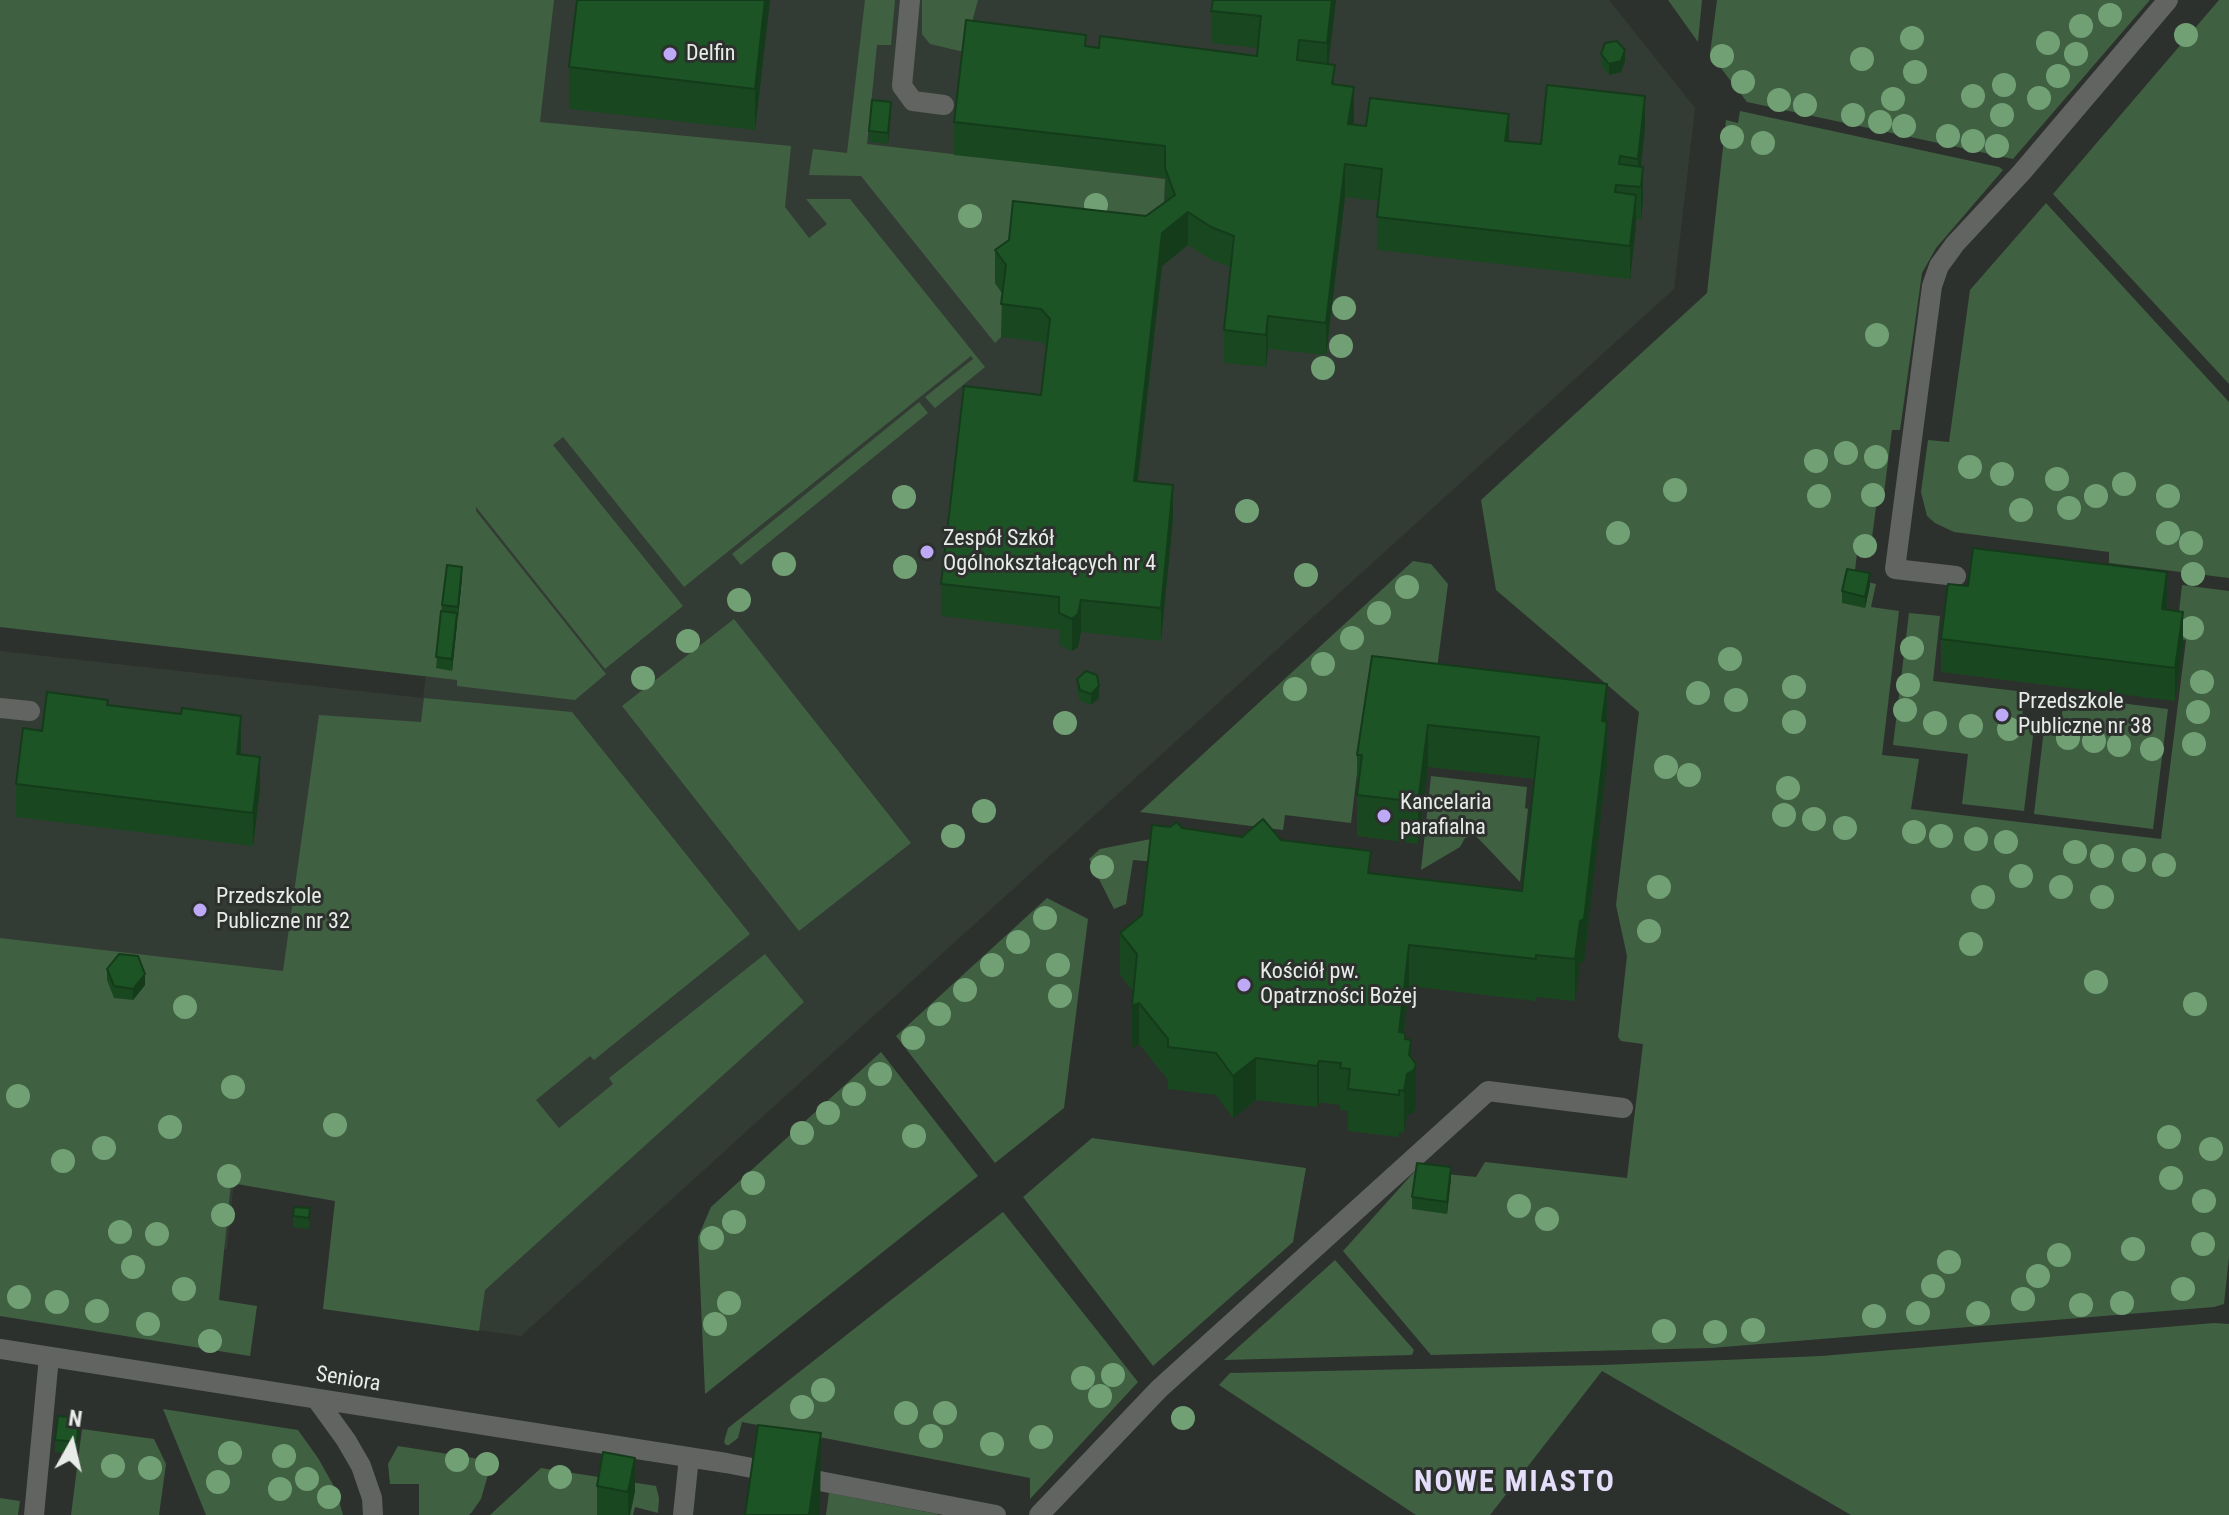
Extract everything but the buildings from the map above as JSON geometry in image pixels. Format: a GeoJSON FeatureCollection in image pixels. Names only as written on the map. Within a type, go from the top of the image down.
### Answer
{"type":"FeatureCollection","features":[{"type":"Feature","properties":{"kind":"street"},"geometry":{"type":"LineString","coordinates":[[910,0],[902,86],[913,101],[944,105]]}},
{"type":"Feature","properties":{"kind":"street"},"geometry":{"type":"LineString","coordinates":[[1956,576],[1895,569],[1932,286],[1939,266],[2168,0]]}},
{"type":"Feature","properties":{"kind":"street"},"geometry":{"type":"LineString","coordinates":[[0,708],[30,711]]}},
{"type":"Feature","properties":{"kind":"street"},"geometry":{"type":"LineString","coordinates":[[1039,1515],[1159,1389],[1488,1091],[1623,1108]]}},
{"type":"Feature","properties":{"kind":"street","name":"Seniora"},"geometry":{"type":"LineString","coordinates":[[0,1349],[689,1457],[996,1515]]}},
{"type":"Feature","properties":{"kind":"street"},"geometry":{"type":"LineString","coordinates":[[34,1515],[49,1357]]}},
{"type":"Feature","properties":{"kind":"street"},"geometry":{"type":"LineString","coordinates":[[317,1400],[361,1466],[372,1498],[373,1515]]}},
{"type":"Feature","properties":{"kind":"street"},"geometry":{"type":"LineString","coordinates":[[683,1515],[689,1457]]}},
{"type":"Feature","properties":{"kind":"shaded area","name":"Zespół Szkół Ogólnokształcących nr 4"},"geometry":{"type":"Polygon","coordinates":[[[529,0],[1609,0],[1695,108],[1674,289],[521,1336],[356,1313],[375,1141],[240,1123],[227,1249],[0,1223],[0,651],[423,698],[426,676],[458,680],[529,0]]]}},
{"type":"Feature","properties":{"kind":"green space"},"geometry":{"type":"Polygon","coordinates":[[[0,0],[554,0],[540,122],[791,146],[785,207],[809,238],[827,224],[806,199],[850,199],[985,367],[935,408],[925,397],[973,359],[971,356],[684,587],[563,437],[553,445],[683,606],[605,669],[476,507],[476,511],[606,674],[575,700],[457,686],[457,680],[0,627],[0,0]]]}},
{"type":"Feature","properties":{"kind":"green space"},"geometry":{"type":"Polygon","coordinates":[[[865,0],[895,0],[891,45],[877,45],[867,144],[1165,179],[1164,201],[1169,215],[1008,273],[995,283],[1005,297],[1001,337],[995,343],[861,176],[809,175],[813,149],[847,153],[865,0]]]}},
{"type":"Feature","properties":{"kind":"green space"},"geometry":{"type":"Polygon","coordinates":[[[922,0],[978,0],[964,52],[930,44],[922,34],[922,0]]]}},
{"type":"Feature","properties":{"kind":"green space"},"geometry":{"type":"Polygon","coordinates":[[[1668,0],[1702,0],[1698,42],[1668,0]]]}},
{"type":"Feature","properties":{"kind":"green space"},"geometry":{"type":"Polygon","coordinates":[[[1717,0],[2150,0],[2013,159],[1747,102],[1710,54],[1717,0]]]}},
{"type":"Feature","properties":{"kind":"green space"},"geometry":{"type":"Polygon","coordinates":[[[2219,0],[2229,0],[2229,384],[2053,194],[2219,0]]]}},
{"type":"Feature","properties":{"kind":"green space"},"geometry":{"type":"Polygon","coordinates":[[[1740,111],[2003,170],[1936,248],[1922,273],[1900,430],[1892,430],[1884,493],[1878,492],[1870,553],[1857,553],[1854,579],[1876,584],[1871,607],[1899,611],[1882,755],[1919,759],[1911,809],[2161,839],[2186,640],[2176,638],[2182,585],[2229,591],[2229,1257],[2224,1304],[1711,1348],[1431,1355],[1343,1251],[1415,1171],[1476,1177],[1485,1162],[1627,1178],[1643,1044],[1621,1041],[1618,1037],[1627,956],[1616,905],[1639,712],[1496,590],[1481,500],[1707,293],[1726,120],[1738,123],[1740,111]]]}},
{"type":"Feature","properties":{"kind":"green space"},"geometry":{"type":"Polygon","coordinates":[[[2046,203],[2229,402],[2229,578],[2109,563],[2109,552],[1954,532],[1927,516],[1921,492],[1928,440],[1949,442],[1970,290],[2046,203]]]}},
{"type":"Feature","properties":{"kind":"green space"},"geometry":{"type":"Polygon","coordinates":[[[919,402],[928,413],[741,565],[732,554],[919,402]]]}},
{"type":"Feature","properties":{"kind":"green space"},"geometry":{"type":"Polygon","coordinates":[[[1413,561],[1431,564],[1448,584],[1433,699],[1367,691],[1351,823],[1285,815],[1283,830],[1140,812],[1413,561]]]}},
{"type":"Feature","properties":{"kind":"green space"},"geometry":{"type":"Polygon","coordinates":[[[1909,613],[1940,616],[1933,681],[2025,692],[2021,726],[2034,728],[2024,811],[1962,804],[1968,754],[1893,745],[1909,613]]]}},
{"type":"Feature","properties":{"kind":"green space"},"geometry":{"type":"Polygon","coordinates":[[[734,619],[911,843],[799,931],[622,706],[734,619]]]}},
{"type":"Feature","properties":{"kind":"green space"},"geometry":{"type":"Polygon","coordinates":[[[2064,696],[2168,709],[2153,829],[2034,814],[2044,729],[2060,731],[2064,696]]]}},
{"type":"Feature","properties":{"kind":"green space"},"geometry":{"type":"Polygon","coordinates":[[[424,698],[572,712],[750,934],[594,1060],[590,1056],[536,1100],[559,1128],[613,1084],[609,1078],[765,954],[804,1002],[485,1290],[479,1331],[323,1309],[335,1201],[231,1183],[219,1300],[257,1306],[250,1356],[0,1316],[0,938],[283,971],[319,715],[421,722],[424,698]]]}},
{"type":"Feature","properties":{"kind":"green space"},"geometry":{"type":"Polygon","coordinates":[[[1431,776],[1527,787],[1525,808],[1528,809],[1520,882],[1475,835],[1465,838],[1460,847],[1421,870],[1431,776]]]}},
{"type":"Feature","properties":{"kind":"green space"},"geometry":{"type":"Polygon","coordinates":[[[1161,837],[1168,863],[1133,860],[1126,904],[1114,909],[1089,859],[1100,849],[1161,837]]]}},
{"type":"Feature","properties":{"kind":"green space"},"geometry":{"type":"Polygon","coordinates":[[[1047,898],[1088,919],[1064,1108],[995,1163],[896,1036],[1047,898]]]}},
{"type":"Feature","properties":{"kind":"green space"},"geometry":{"type":"Polygon","coordinates":[[[881,1052],[978,1176],[705,1394],[698,1237],[711,1207],[881,1052]]]}},
{"type":"Feature","properties":{"kind":"green space"},"geometry":{"type":"Polygon","coordinates":[[[1092,1138],[1306,1168],[1293,1242],[1153,1366],[1023,1197],[1092,1138]]]}},
{"type":"Feature","properties":{"kind":"green space"},"geometry":{"type":"Polygon","coordinates":[[[1003,1212],[1138,1382],[1030,1499],[1030,1478],[742,1422],[738,1438],[726,1445],[728,1428],[1003,1212]]]}},
{"type":"Feature","properties":{"kind":"green space"},"geometry":{"type":"Polygon","coordinates":[[[1335,1260],[1414,1350],[1412,1355],[1224,1360],[1335,1260]]]}},
{"type":"Feature","properties":{"kind":"green space"},"geometry":{"type":"Polygon","coordinates":[[[2229,1324],[2229,1515],[1851,1515],[1602,1371],[1490,1515],[1416,1515],[1219,1385],[1230,1373],[1603,1365],[1821,1356],[2229,1324]]]}},
{"type":"Feature","properties":{"kind":"green space"},"geometry":{"type":"Polygon","coordinates":[[[163,1409],[298,1430],[336,1490],[343,1515],[206,1515],[163,1409]]]}},
{"type":"Feature","properties":{"kind":"green space"},"geometry":{"type":"Polygon","coordinates":[[[82,1429],[154,1439],[166,1464],[159,1515],[71,1515],[82,1429]]]}},
{"type":"Feature","properties":{"kind":"green space"},"geometry":{"type":"Polygon","coordinates":[[[398,1446],[492,1461],[481,1499],[472,1512],[469,1515],[419,1515],[419,1484],[390,1484],[388,1464],[398,1446]]]}},
{"type":"Feature","properties":{"kind":"green space"},"geometry":{"type":"Polygon","coordinates":[[[541,1468],[656,1486],[658,1513],[635,1507],[633,1515],[490,1515],[541,1468]]]}},
{"type":"Feature","properties":{"kind":"green space"},"geometry":{"type":"Polygon","coordinates":[[[829,1493],[937,1514],[938,1515],[826,1515],[829,1493]]]}},
{"type":"Feature","properties":{"kind":"green space"},"geometry":{"type":"Polygon","coordinates":[[[0,1498],[20,1501],[18,1515],[0,1515],[0,1498]]]}},
{"type":"Feature","properties":{"kind":"place","name":"Delfin"},"geometry":{"type":"Point","coordinates":[670,54]}},
{"type":"Feature","properties":{"kind":"place","name":"Zespół Szkół Ogólnokształcących nr 4"},"geometry":{"type":"Point","coordinates":[927,552]}},
{"type":"Feature","properties":{"kind":"place","name":"Przedszkole Publiczne nr 38"},"geometry":{"type":"Point","coordinates":[2002,715]}},
{"type":"Feature","properties":{"kind":"place","name":"Kancelaria parafialna"},"geometry":{"type":"Point","coordinates":[1384,816]}},
{"type":"Feature","properties":{"kind":"place","name":"Przedszkole Publiczne nr 32"},"geometry":{"type":"Point","coordinates":[200,910]}},
{"type":"Feature","properties":{"kind":"place","name":"Kościół pw. Opatrzności Bożej"},"geometry":{"type":"Point","coordinates":[1244,985]}},
{"type":"Feature","properties":{"kind":"district","name":"NOWE MIASTO"},"geometry":{"type":"Point","coordinates":[1515,1483]}}]}
